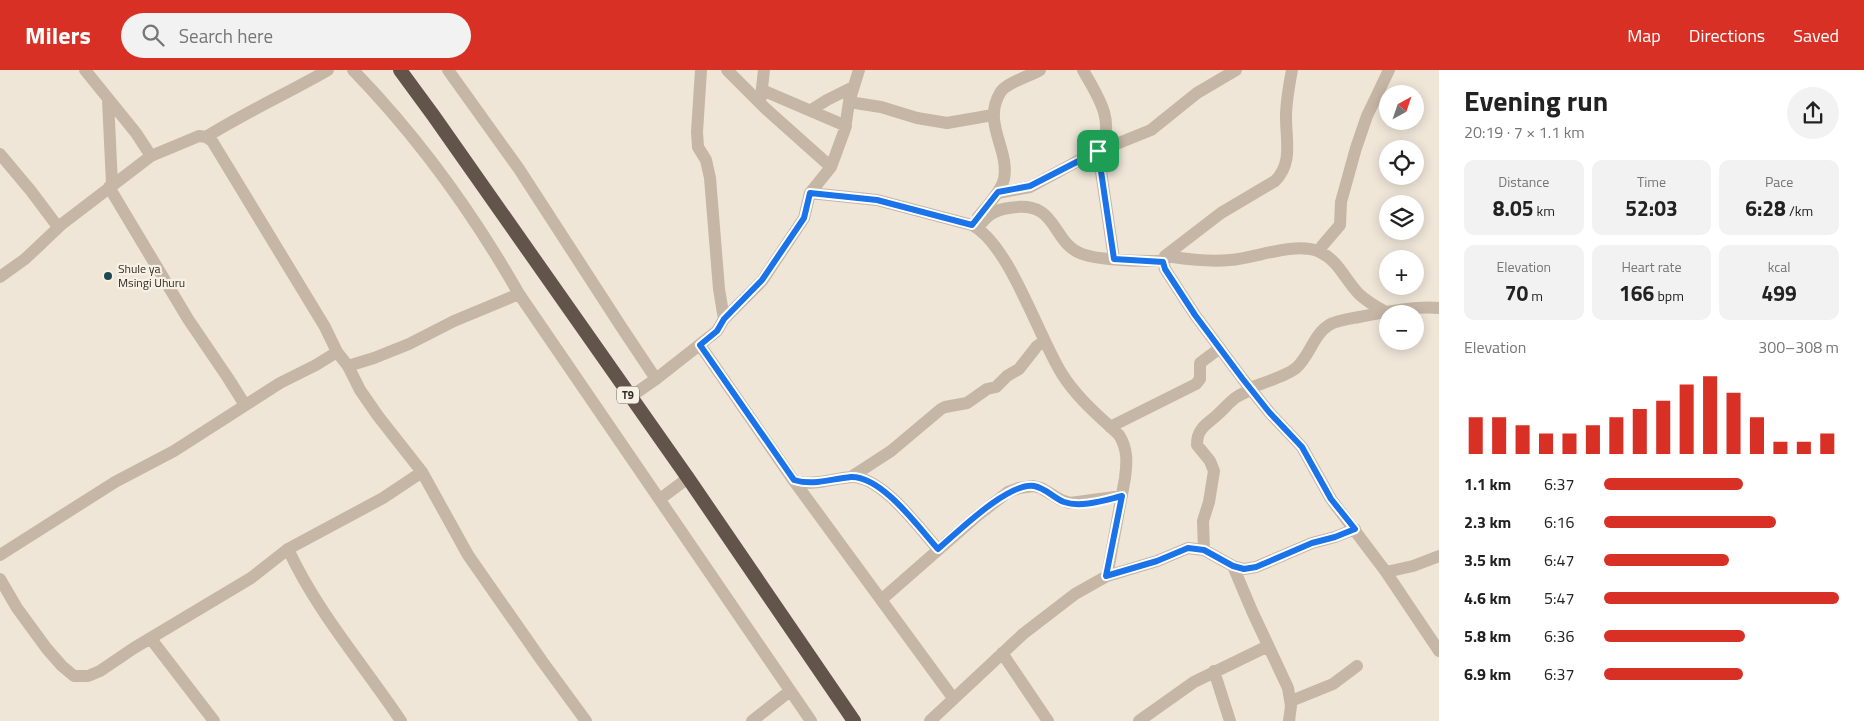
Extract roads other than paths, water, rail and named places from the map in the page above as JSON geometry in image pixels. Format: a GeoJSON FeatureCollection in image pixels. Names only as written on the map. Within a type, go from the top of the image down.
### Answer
{"type":"FeatureCollection","features":[{"type":"Feature","properties":{"kind":"highway","name":"T9"},"geometry":{"type":"LineString","coordinates":[[400,70],[433,114],[688,478],[854,721]]}},
{"type":"Feature","properties":{"kind":"street"},"geometry":{"type":"LineString","coordinates":[[85,70],[151,156]]}},
{"type":"Feature","properties":{"kind":"street"},"geometry":{"type":"LineString","coordinates":[[206,137],[237,118],[328,70]]}},
{"type":"Feature","properties":{"kind":"street"},"geometry":{"type":"LineString","coordinates":[[353,70],[382,99],[447,181],[490,244],[519,294],[811,721]]}},
{"type":"Feature","properties":{"kind":"street"},"geometry":{"type":"LineString","coordinates":[[448,70],[519,169],[656,379]]}},
{"type":"Feature","properties":{"kind":"street"},"geometry":{"type":"LineString","coordinates":[[701,70],[697,132],[698,147],[706,160],[710,178],[719,290],[724,319]]}},
{"type":"Feature","properties":{"kind":"street"},"geometry":{"type":"LineString","coordinates":[[727,70],[760,103],[831,167]]}},
{"type":"Feature","properties":{"kind":"street"},"geometry":{"type":"LineString","coordinates":[[760,103],[764,70]]}},
{"type":"Feature","properties":{"kind":"street"},"geometry":{"type":"LineString","coordinates":[[630,396],[656,379],[717,331],[724,319],[762,280],[804,218],[810,193],[831,167],[846,126],[848,102],[859,70]]}},
{"type":"Feature","properties":{"kind":"street"},"geometry":{"type":"LineString","coordinates":[[975,227],[998,192],[1004,179],[1004,170],[993,115],[1000,92],[1040,70]]}},
{"type":"Feature","properties":{"kind":"street"},"geometry":{"type":"LineString","coordinates":[[1083,70],[1105,112],[1107,132],[1100,150],[1114,259]]}},
{"type":"Feature","properties":{"kind":"street"},"geometry":{"type":"LineString","coordinates":[[998,192],[1030,186],[1100,150],[1152,130],[1197,93],[1236,70]]}},
{"type":"Feature","properties":{"kind":"street"},"geometry":{"type":"LineString","coordinates":[[1164,259],[1221,213],[1275,181],[1282,174],[1287,157],[1286,109],[1292,70]]}},
{"type":"Feature","properties":{"kind":"street"},"geometry":{"type":"LineString","coordinates":[[1322,246],[1340,225],[1341,202],[1356,148],[1366,116],[1388,70]]}},
{"type":"Feature","properties":{"kind":"street"},"geometry":{"type":"LineString","coordinates":[[811,110],[853,87]]}},
{"type":"Feature","properties":{"kind":"street"},"geometry":{"type":"LineString","coordinates":[[762,90],[846,126]]}},
{"type":"Feature","properties":{"kind":"street"},"geometry":{"type":"LineString","coordinates":[[108,100],[110,185],[188,319],[245,405]]}},
{"type":"Feature","properties":{"kind":"street"},"geometry":{"type":"LineString","coordinates":[[848,102],[881,107],[917,118],[947,123],[993,115]]}},
{"type":"Feature","properties":{"kind":"street"},"geometry":{"type":"LineString","coordinates":[[0,277],[25,259],[58,227],[110,185],[151,156],[199,136],[206,137],[212,141],[325,327],[337,352],[348,366],[360,390],[422,472],[468,554],[536,653],[586,721]]}},
{"type":"Feature","properties":{"kind":"street"},"geometry":{"type":"LineString","coordinates":[[0,154],[58,227]]}},
{"type":"Feature","properties":{"kind":"street"},"geometry":{"type":"LineString","coordinates":[[810,193],[877,200],[975,227],[990,240],[1023,295],[1058,368],[1087,405],[1119,435],[1126,451],[1127,463],[1122,496],[1106,576]]}},
{"type":"Feature","properties":{"kind":"street"},"geometry":{"type":"LineString","coordinates":[[975,227],[994,211],[1026,206],[1040,211],[1047,216],[1069,245],[1076,250],[1088,255],[1114,259],[1220,261],[1296,248],[1310,249],[1333,260],[1358,292],[1366,300],[1379,308]]}},
{"type":"Feature","properties":{"kind":"street"},"geometry":{"type":"LineString","coordinates":[[1164,259],[1165,269],[1195,315],[1251,389],[1302,447],[1331,499],[1386,572],[1439,651]]}},
{"type":"Feature","properties":{"kind":"street"},"geometry":{"type":"LineString","coordinates":[[348,366],[409,344],[454,321],[519,294]]}},
{"type":"Feature","properties":{"kind":"street"},"geometry":{"type":"LineString","coordinates":[[1424,307],[1439,308]]}},
{"type":"Feature","properties":{"kind":"street"},"geometry":{"type":"LineString","coordinates":[[1204,550],[1203,522],[1209,502],[1214,471],[1210,461],[1197,445],[1202,428],[1221,412],[1230,401],[1297,367],[1307,355],[1321,331],[1330,325],[1340,320],[1379,312]]}},
{"type":"Feature","properties":{"kind":"street"},"geometry":{"type":"LineString","coordinates":[[850,477],[891,451],[941,409],[967,403],[987,389],[996,387],[1007,376],[1019,369],[1037,346],[1045,341]]}},
{"type":"Feature","properties":{"kind":"street"},"geometry":{"type":"LineString","coordinates":[[700,345],[794,480],[953,698]]}},
{"type":"Feature","properties":{"kind":"street"},"geometry":{"type":"LineString","coordinates":[[1110,426],[1196,384],[1200,379],[1200,363],[1220,348]]}},
{"type":"Feature","properties":{"kind":"street"},"geometry":{"type":"LineString","coordinates":[[0,555],[115,482],[174,451],[280,382],[316,366],[337,352]]}},
{"type":"Feature","properties":{"kind":"street"},"geometry":{"type":"LineString","coordinates":[[0,579],[17,608],[62,666],[74,676],[88,676],[100,671],[251,578],[288,549],[383,498],[422,472]]}},
{"type":"Feature","properties":{"kind":"street"},"geometry":{"type":"LineString","coordinates":[[794,480],[810,484],[850,477],[864,479],[877,486],[892,500],[938,549]]}},
{"type":"Feature","properties":{"kind":"street"},"geometry":{"type":"LineString","coordinates":[[660,499],[688,478]]}},
{"type":"Feature","properties":{"kind":"street"},"geometry":{"type":"LineString","coordinates":[[881,600],[1003,495],[1019,488],[1028,486],[1041,488],[1070,504],[1122,496]]}},
{"type":"Feature","properties":{"kind":"street"},"geometry":{"type":"LineString","coordinates":[[930,721],[1002,653],[1060,604],[1106,576],[1157,561],[1188,548],[1204,550],[1233,566],[1244,569],[1256,567],[1312,543],[1355,529]]}},
{"type":"Feature","properties":{"kind":"street"},"geometry":{"type":"LineString","coordinates":[[288,549],[299,573],[316,600],[401,721]]}},
{"type":"Feature","properties":{"kind":"street"},"geometry":{"type":"LineString","coordinates":[[1386,572],[1413,566],[1439,556]]}},
{"type":"Feature","properties":{"kind":"street"},"geometry":{"type":"LineString","coordinates":[[1233,566],[1288,688],[1291,701],[1289,721]]}},
{"type":"Feature","properties":{"kind":"street"},"geometry":{"type":"LineString","coordinates":[[151,638],[214,721]]}},
{"type":"Feature","properties":{"kind":"street"},"geometry":{"type":"LineString","coordinates":[[1139,721],[1194,682],[1268,646]]}},
{"type":"Feature","properties":{"kind":"street"},"geometry":{"type":"LineString","coordinates":[[1002,653],[1048,721]]}},
{"type":"Feature","properties":{"kind":"street"},"geometry":{"type":"LineString","coordinates":[[1291,701],[1333,684],[1357,666]]}},
{"type":"Feature","properties":{"kind":"street"},"geometry":{"type":"LineString","coordinates":[[1214,671],[1230,721]]}},
{"type":"Feature","properties":{"kind":"street"},"geometry":{"type":"LineString","coordinates":[[752,721],[790,691]]}},
{"type":"Feature","properties":{"kind":"place","name":"Shule ya Msingi Uhuru"},"geometry":{"type":"Point","coordinates":[108,276]}}]}
